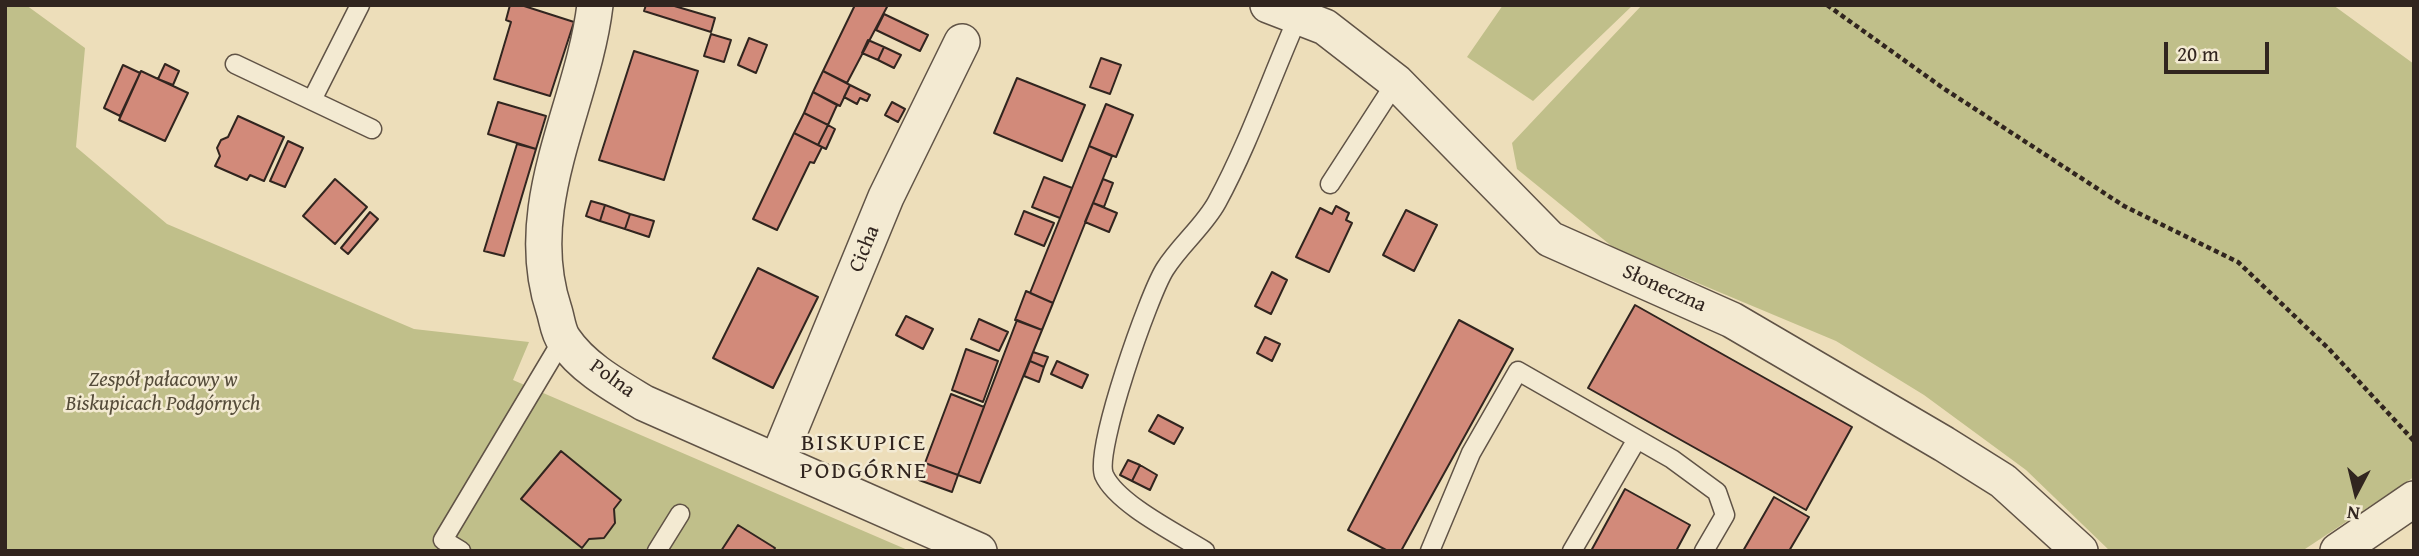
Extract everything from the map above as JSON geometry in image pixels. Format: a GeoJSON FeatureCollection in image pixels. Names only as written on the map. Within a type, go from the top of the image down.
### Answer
{"type":"FeatureCollection","features":[{"type":"Feature","properties":{"kind":"street","name":"Polna"},"geometry":{"type":"LineString","coordinates":[[595,5],[583,62],[553,160],[545,229],[547,290],[563,339],[601,376],[644,403],[778,459],[979,551]]}},
{"type":"Feature","properties":{"kind":"street","name":"Słoneczna"},"geometry":{"type":"LineString","coordinates":[[1283,11],[1325,27],[1396,82],[1550,239],[1732,320],[1944,444],[2003,481],[2080,551]]}},
{"type":"Feature","properties":{"kind":"street","name":"Cicha"},"geometry":{"type":"LineString","coordinates":[[778,459],[887,197],[962,43]]}},
{"type":"Feature","properties":{"kind":"street"},"geometry":{"type":"LineString","coordinates":[[2338,551],[2414,499]]}},
{"type":"Feature","properties":{"kind":"lane"},"geometry":{"type":"LineString","coordinates":[[312,100],[360,5]]}},
{"type":"Feature","properties":{"kind":"lane"},"geometry":{"type":"LineString","coordinates":[[1205,551],[1142,511],[1110,485],[1103,473],[1102,461],[1115,405],[1154,288],[1166,268],[1216,204],[1283,11]]}},
{"type":"Feature","properties":{"kind":"lane"},"geometry":{"type":"LineString","coordinates":[[235,64],[372,130]]}},
{"type":"Feature","properties":{"kind":"lane"},"geometry":{"type":"LineString","coordinates":[[1330,184],[1396,82]]}},
{"type":"Feature","properties":{"kind":"lane"},"geometry":{"type":"LineString","coordinates":[[461,551],[443,540],[563,339]]}},
{"type":"Feature","properties":{"kind":"lane"},"geometry":{"type":"LineString","coordinates":[[1430,551],[1471,453],[1518,371],[1672,459],[1717,492],[1725,514],[1704,551]]}},
{"type":"Feature","properties":{"kind":"lane"},"geometry":{"type":"LineString","coordinates":[[1572,551],[1637,439]]}},
{"type":"Feature","properties":{"kind":"lane"},"geometry":{"type":"LineString","coordinates":[[657,551],[680,514]]}},
{"type":"Feature","properties":{"kind":"path"},"geometry":{"type":"LineString","coordinates":[[1827,5],[1943,88],[2124,206],[2238,262],[2329,349],[2414,441]]}},
{"type":"Feature","properties":{"kind":"green space","name":"Zespół pałacowy w Biskupicach Podgórnych"},"geometry":{"type":"Polygon","coordinates":[[[5,5],[26,5],[85,48],[76,147],[167,224],[414,329],[529,342],[513,380],[910,551],[5,551],[5,5]]]}},
{"type":"Feature","properties":{"kind":"green space"},"geometry":{"type":"Polygon","coordinates":[[[1503,5],[1633,5],[1533,101],[1467,57],[1503,5]]]}},
{"type":"Feature","properties":{"kind":"green space"},"geometry":{"type":"Polygon","coordinates":[[[1642,5],[2333,5],[2414,64],[2414,477],[2302,551],[2110,551],[2026,470],[1924,395],[1836,341],[1614,248],[1517,169],[1512,143],[1642,5]]]}},
{"type":"Feature","properties":{"kind":"building"},"geometry":{"type":"Polygon","coordinates":[[[510,5],[521,5],[574,22],[550,96],[494,79],[511,22],[506,20],[510,5]]]}},
{"type":"Feature","properties":{"kind":"building"},"geometry":{"type":"Polygon","coordinates":[[[646,5],[671,5],[715,18],[711,32],[644,11],[646,5]]]}},
{"type":"Feature","properties":{"kind":"building"},"geometry":{"type":"Polygon","coordinates":[[[855,5],[888,5],[847,83],[823,71],[855,5]]]}},
{"type":"Feature","properties":{"kind":"building"},"geometry":{"type":"Polygon","coordinates":[[[884,14],[928,35],[920,51],[876,30],[884,14]]]}},
{"type":"Feature","properties":{"kind":"building"},"geometry":{"type":"Polygon","coordinates":[[[711,34],[731,40],[724,62],[704,56],[711,34]]]}},
{"type":"Feature","properties":{"kind":"building"},"geometry":{"type":"Polygon","coordinates":[[[749,38],[767,45],[756,73],[738,65],[749,38]]]}},
{"type":"Feature","properties":{"kind":"building"},"geometry":{"type":"Polygon","coordinates":[[[868,40],[884,47],[878,60],[862,53],[868,40]]]}},
{"type":"Feature","properties":{"kind":"building"},"geometry":{"type":"Polygon","coordinates":[[[884,47],[901,55],[894,68],[878,60],[884,47]]]}},
{"type":"Feature","properties":{"kind":"building"},"geometry":{"type":"Polygon","coordinates":[[[634,51],[698,71],[664,180],[599,160],[634,51]]]}},
{"type":"Feature","properties":{"kind":"building"},"geometry":{"type":"Polygon","coordinates":[[[1101,58],[1121,65],[1110,94],[1090,87],[1101,58]]]}},
{"type":"Feature","properties":{"kind":"building"},"geometry":{"type":"Polygon","coordinates":[[[165,64],[179,71],[173,85],[158,79],[165,64]]]}},
{"type":"Feature","properties":{"kind":"building"},"geometry":{"type":"Polygon","coordinates":[[[123,65],[140,73],[120,116],[104,108],[123,65]]]}},
{"type":"Feature","properties":{"kind":"building"},"geometry":{"type":"Polygon","coordinates":[[[141,71],[188,93],[165,141],[119,120],[141,71]]]}},
{"type":"Feature","properties":{"kind":"building"},"geometry":{"type":"Polygon","coordinates":[[[823,71],[850,85],[840,106],[813,92],[823,71]]]}},
{"type":"Feature","properties":{"kind":"building"},"geometry":{"type":"Polygon","coordinates":[[[1017,78],[1085,105],[1062,161],[994,133],[1017,78]]]}},
{"type":"Feature","properties":{"kind":"building"},"geometry":{"type":"Polygon","coordinates":[[[850,85],[870,95],[867,101],[860,98],[857,104],[844,97],[850,85]]]}},
{"type":"Feature","properties":{"kind":"building"},"geometry":{"type":"Polygon","coordinates":[[[813,92],[837,105],[828,125],[804,113],[813,92]]]}},
{"type":"Feature","properties":{"kind":"building"},"geometry":{"type":"Polygon","coordinates":[[[498,102],[546,116],[536,149],[488,134],[498,102]]]}},
{"type":"Feature","properties":{"kind":"building"},"geometry":{"type":"Polygon","coordinates":[[[892,102],[905,109],[898,122],[885,115],[892,102]]]}},
{"type":"Feature","properties":{"kind":"building"},"geometry":{"type":"Polygon","coordinates":[[[1106,104],[1133,115],[1116,157],[1089,146],[1106,104]]]}},
{"type":"Feature","properties":{"kind":"building"},"geometry":{"type":"Polygon","coordinates":[[[804,113],[828,125],[818,145],[794,133],[804,113]]]}},
{"type":"Feature","properties":{"kind":"building"},"geometry":{"type":"Polygon","coordinates":[[[238,116],[284,137],[264,181],[250,175],[247,180],[215,166],[220,156],[217,148],[221,140],[228,137],[238,116]]]}},
{"type":"Feature","properties":{"kind":"building"},"geometry":{"type":"Polygon","coordinates":[[[828,125],[835,129],[826,149],[818,145],[828,125]]]}},
{"type":"Feature","properties":{"kind":"building"},"geometry":{"type":"Polygon","coordinates":[[[794,133],[822,147],[814,163],[810,162],[777,230],[753,219],[794,133]]]}},
{"type":"Feature","properties":{"kind":"building"},"geometry":{"type":"Polygon","coordinates":[[[288,141],[303,148],[285,187],[270,181],[288,141]]]}},
{"type":"Feature","properties":{"kind":"building"},"geometry":{"type":"Polygon","coordinates":[[[517,144],[536,149],[504,256],[484,251],[517,144]]]}},
{"type":"Feature","properties":{"kind":"building"},"geometry":{"type":"Polygon","coordinates":[[[1089,146],[1112,156],[1053,303],[1030,293],[1089,146]]]}},
{"type":"Feature","properties":{"kind":"building"},"geometry":{"type":"Polygon","coordinates":[[[1044,177],[1072,188],[1060,218],[1032,207],[1044,177]]]}},
{"type":"Feature","properties":{"kind":"building"},"geometry":{"type":"Polygon","coordinates":[[[335,179],[367,207],[335,244],[303,216],[335,179]]]}},
{"type":"Feature","properties":{"kind":"building"},"geometry":{"type":"Polygon","coordinates":[[[1103,179],[1113,183],[1104,207],[1093,203],[1103,179]]]}},
{"type":"Feature","properties":{"kind":"building"},"geometry":{"type":"Polygon","coordinates":[[[591,201],[605,205],[600,221],[586,216],[591,201]]]}},
{"type":"Feature","properties":{"kind":"building"},"geometry":{"type":"Polygon","coordinates":[[[1093,203],[1117,213],[1109,232],[1085,222],[1093,203]]]}},
{"type":"Feature","properties":{"kind":"building"},"geometry":{"type":"Polygon","coordinates":[[[605,205],[630,214],[625,229],[600,221],[605,205]]]}},
{"type":"Feature","properties":{"kind":"building"},"geometry":{"type":"Polygon","coordinates":[[[1336,206],[1349,213],[1346,220],[1352,223],[1329,272],[1296,257],[1320,208],[1332,214],[1336,206]]]}},
{"type":"Feature","properties":{"kind":"building"},"geometry":{"type":"Polygon","coordinates":[[[1406,210],[1437,225],[1414,271],[1383,255],[1406,210]]]}},
{"type":"Feature","properties":{"kind":"building"},"geometry":{"type":"Polygon","coordinates":[[[1024,211],[1054,223],[1044,246],[1015,234],[1024,211]]]}},
{"type":"Feature","properties":{"kind":"building"},"geometry":{"type":"Polygon","coordinates":[[[370,212],[378,219],[348,254],[341,248],[370,212]]]}},
{"type":"Feature","properties":{"kind":"building"},"geometry":{"type":"Polygon","coordinates":[[[630,214],[654,221],[649,237],[625,229],[630,214]]]}},
{"type":"Feature","properties":{"kind":"building"},"geometry":{"type":"Polygon","coordinates":[[[758,268],[818,297],[773,388],[713,358],[758,268]]]}},
{"type":"Feature","properties":{"kind":"building"},"geometry":{"type":"Polygon","coordinates":[[[1272,272],[1287,280],[1271,314],[1255,306],[1272,272]]]}},
{"type":"Feature","properties":{"kind":"building"},"geometry":{"type":"Polygon","coordinates":[[[1026,291],[1053,303],[1042,330],[1015,320],[1026,291]]]}},
{"type":"Feature","properties":{"kind":"building"},"geometry":{"type":"Polygon","coordinates":[[[1635,305],[1852,427],[1806,510],[1588,388],[1635,305]]]}},
{"type":"Feature","properties":{"kind":"building"},"geometry":{"type":"Polygon","coordinates":[[[906,316],[933,329],[923,349],[896,335],[906,316]]]}},
{"type":"Feature","properties":{"kind":"building"},"geometry":{"type":"Polygon","coordinates":[[[979,319],[1008,332],[999,351],[971,339],[979,319]]]}},
{"type":"Feature","properties":{"kind":"building"},"geometry":{"type":"Polygon","coordinates":[[[1017,320],[1042,330],[980,483],[958,475],[1017,320]]]}},
{"type":"Feature","properties":{"kind":"building"},"geometry":{"type":"Polygon","coordinates":[[[1459,320],[1513,349],[1401,551],[1388,551],[1348,530],[1459,320]]]}},
{"type":"Feature","properties":{"kind":"building"},"geometry":{"type":"Polygon","coordinates":[[[1265,337],[1280,344],[1272,361],[1257,353],[1265,337]]]}},
{"type":"Feature","properties":{"kind":"building"},"geometry":{"type":"Polygon","coordinates":[[[966,349],[998,361],[983,402],[952,390],[966,349]]]}},
{"type":"Feature","properties":{"kind":"building"},"geometry":{"type":"Polygon","coordinates":[[[1033,352],[1048,357],[1044,367],[1030,361],[1033,352]]]}},
{"type":"Feature","properties":{"kind":"building"},"geometry":{"type":"Polygon","coordinates":[[[1030,361],[1044,367],[1039,382],[1024,376],[1030,361]]]}},
{"type":"Feature","properties":{"kind":"building"},"geometry":{"type":"Polygon","coordinates":[[[1057,361],[1088,375],[1082,388],[1051,374],[1057,361]]]}},
{"type":"Feature","properties":{"kind":"building"},"geometry":{"type":"Polygon","coordinates":[[[951,394],[984,407],[958,475],[925,463],[951,394]]]}},
{"type":"Feature","properties":{"kind":"building"},"geometry":{"type":"Polygon","coordinates":[[[1158,415],[1183,428],[1174,444],[1149,431],[1158,415]]]}},
{"type":"Feature","properties":{"kind":"building"},"geometry":{"type":"Polygon","coordinates":[[[561,451],[621,500],[614,509],[615,523],[604,538],[589,539],[582,548],[521,499],[561,451]]]}},
{"type":"Feature","properties":{"kind":"building"},"geometry":{"type":"Polygon","coordinates":[[[1128,460],[1140,465],[1132,481],[1120,475],[1128,460]]]}},
{"type":"Feature","properties":{"kind":"building"},"geometry":{"type":"Polygon","coordinates":[[[925,463],[958,475],[952,492],[919,480],[925,463]]]}},
{"type":"Feature","properties":{"kind":"building"},"geometry":{"type":"Polygon","coordinates":[[[1140,465],[1157,475],[1150,490],[1132,481],[1140,465]]]}},
{"type":"Feature","properties":{"kind":"building"},"geometry":{"type":"Polygon","coordinates":[[[1625,489],[1690,525],[1676,551],[1591,551],[1625,489]]]}},
{"type":"Feature","properties":{"kind":"building"},"geometry":{"type":"Polygon","coordinates":[[[1774,497],[1809,517],[1789,551],[1743,551],[1774,497]]]}},
{"type":"Feature","properties":{"kind":"building"},"geometry":{"type":"Polygon","coordinates":[[[738,525],[775,548],[773,551],[721,551],[738,525]]]}},
{"type":"Feature","properties":{"kind":"district","name":"BISKUPICE PODGÓRNE"},"geometry":{"type":"Point","coordinates":[864,458]}}]}
